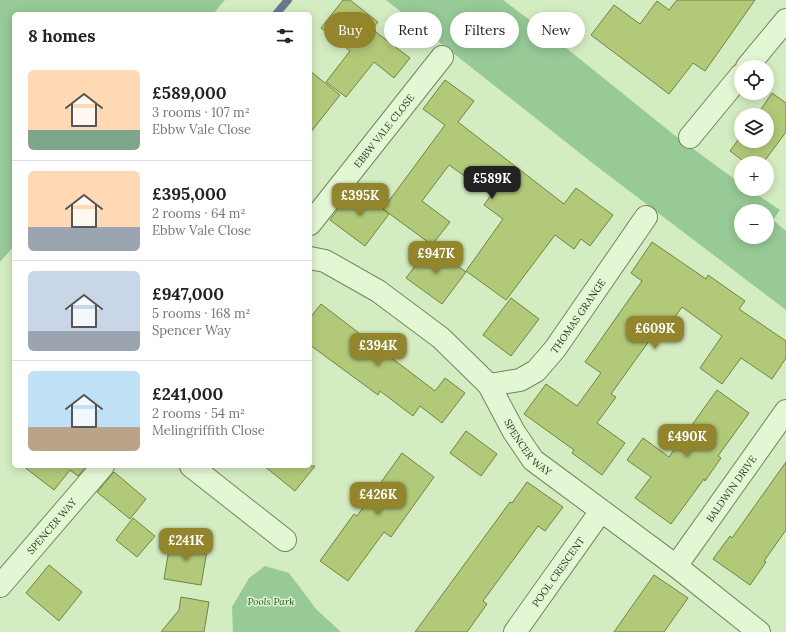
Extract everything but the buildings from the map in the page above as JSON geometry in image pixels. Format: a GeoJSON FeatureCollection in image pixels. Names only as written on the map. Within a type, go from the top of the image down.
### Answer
{"type":"FeatureCollection","features":[{"type":"Feature","properties":{"kind":"street"},"geometry":{"type":"LineString","coordinates":[[753,60],[786,20]]}},
{"type":"Feature","properties":{"kind":"street","name":"EBBW VALE CLOSE"},"geometry":{"type":"LineString","coordinates":[[312,221],[442,57]]}},
{"type":"Feature","properties":{"kind":"street"},"geometry":{"type":"LineString","coordinates":[[690,137],[734,84]]}},
{"type":"Feature","properties":{"kind":"street","name":"THOMAS GRANGE"},"geometry":{"type":"LineString","coordinates":[[489,384],[520,380],[536,371],[555,349],[646,217]]}},
{"type":"Feature","properties":{"kind":"street","name":"SPENCER WAY"},"geometry":{"type":"LineString","coordinates":[[312,258],[325,261],[378,291],[441,338],[489,384],[514,432],[533,460],[676,566],[759,632]]}},
{"type":"Feature","properties":{"kind":"street","name":"BALDWIN DRIVE"},"geometry":{"type":"LineString","coordinates":[[676,566],[786,411]]}},
{"type":"Feature","properties":{"kind":"street","name":"SPENCER WAY"},"geometry":{"type":"LineString","coordinates":[[0,586],[101,468]]}},
{"type":"Feature","properties":{"kind":"street"},"geometry":{"type":"LineString","coordinates":[[194,468],[285,540]]}},
{"type":"Feature","properties":{"kind":"street","name":"POOL CRESCENT"},"geometry":{"type":"LineString","coordinates":[[515,632],[601,511]]}},
{"type":"Feature","properties":{"kind":"green space"},"geometry":{"type":"Polygon","coordinates":[[[0,0],[225,0],[215,12],[12,12],[12,248],[0,262],[0,0]]]}},
{"type":"Feature","properties":{"kind":"green space"},"geometry":{"type":"Polygon","coordinates":[[[386,0],[503,0],[519,12],[527,18],[527,48],[566,48],[673,134],[734,179],[734,196],[759,196],[771,204],[734,204],[734,244],[774,244],[774,221],[786,231],[786,310],[595,165],[442,44],[442,12],[401,12],[386,0]]]}},
{"type":"Feature","properties":{"kind":"green space"},"geometry":{"type":"Polygon","coordinates":[[[774,206],[780,210],[774,219],[774,206]]]}},
{"type":"Feature","properties":{"kind":"green space","name":"Pools Park"},"geometry":{"type":"Polygon","coordinates":[[[265,566],[289,573],[316,609],[341,632],[233,632],[232,607],[249,578],[265,566]]]}},
{"type":"Feature","properties":{"kind":"waterway"},"geometry":{"type":"LineString","coordinates":[[278,12],[288,0]]}}]}
